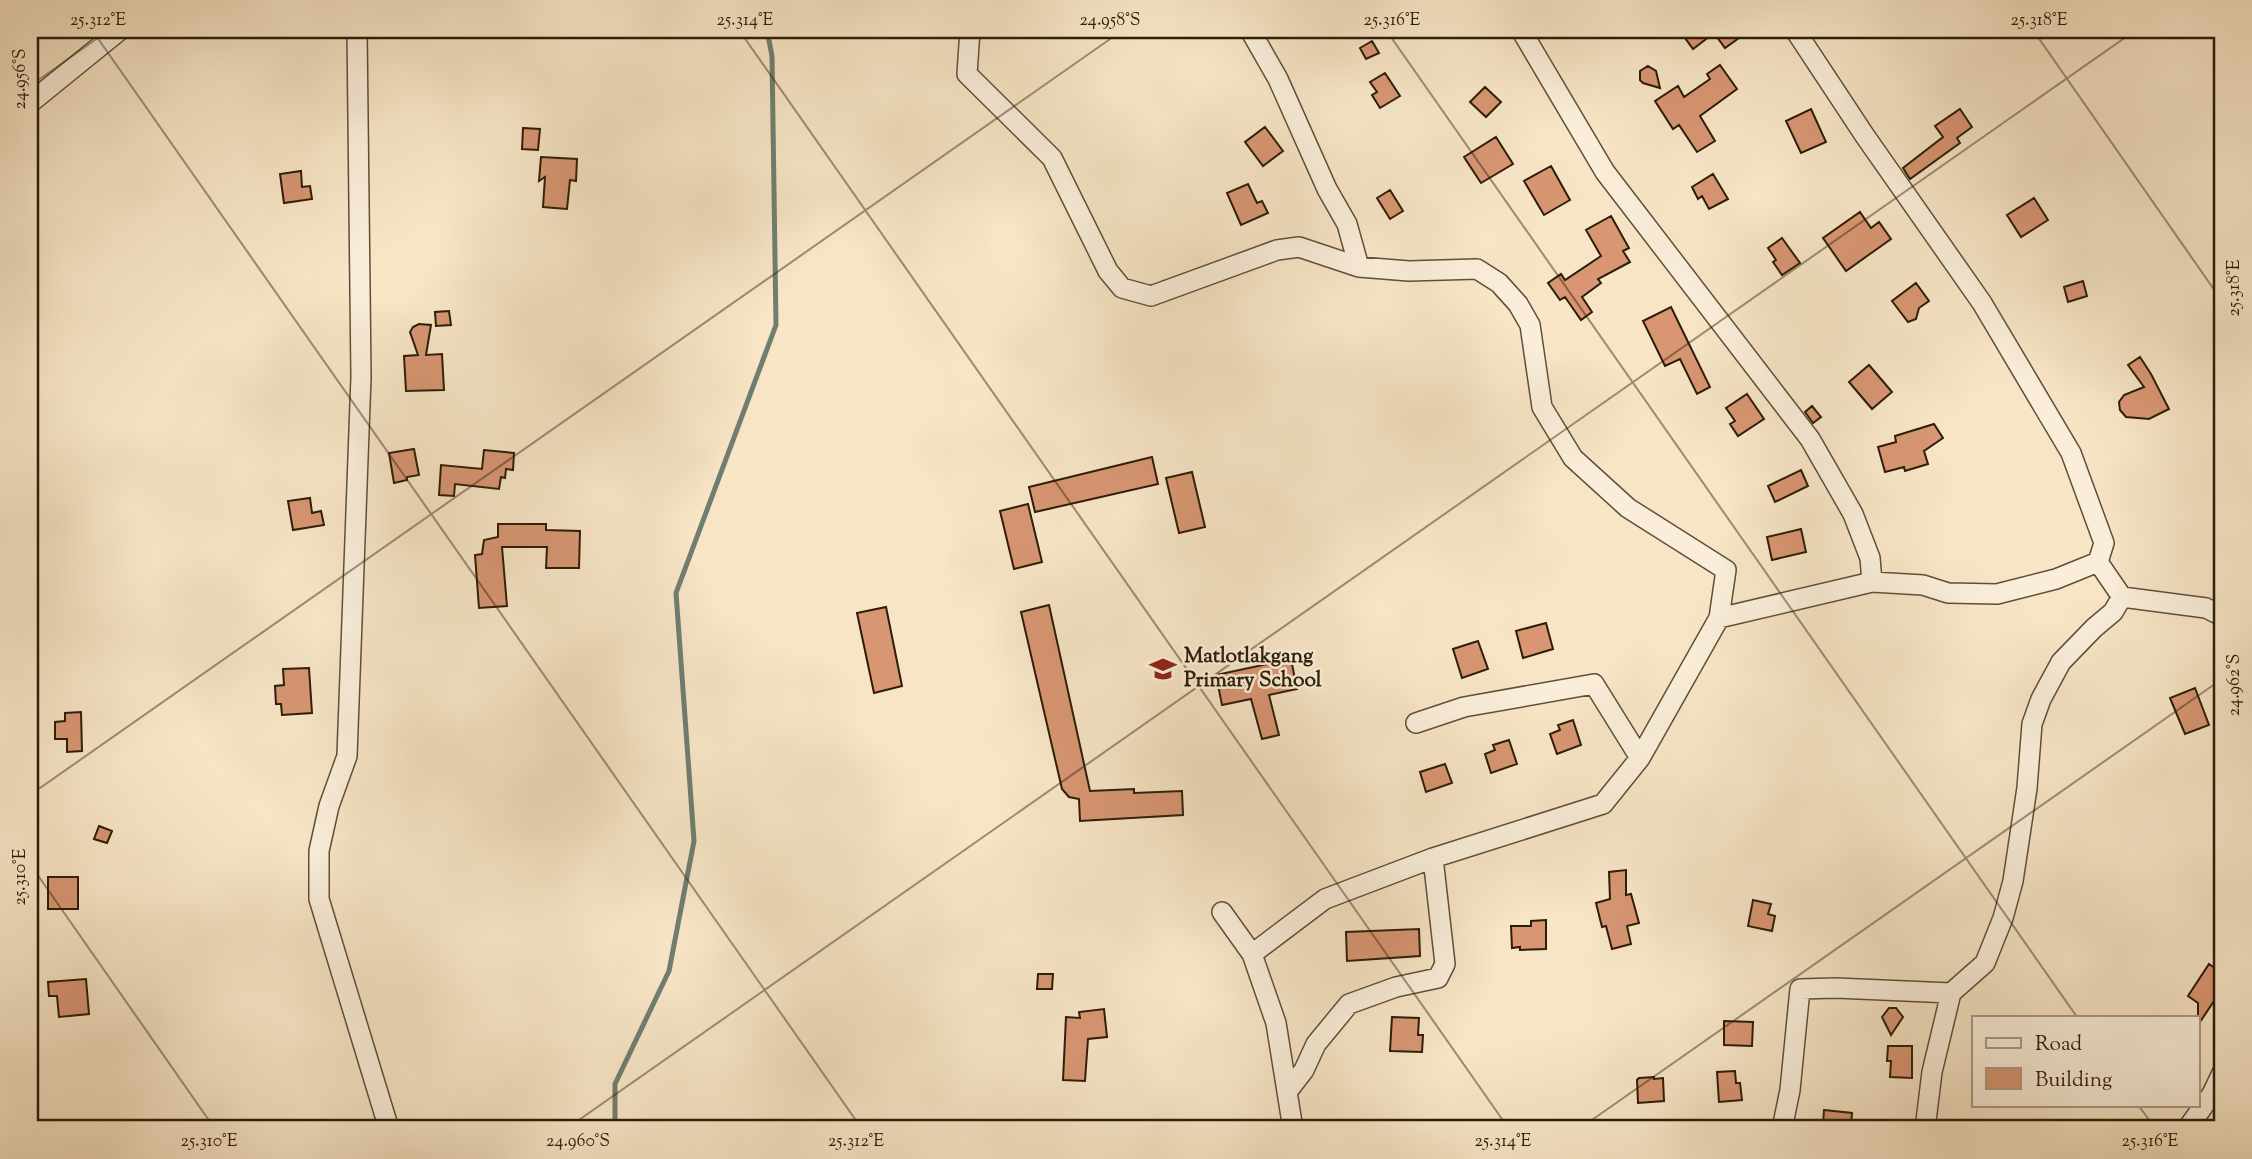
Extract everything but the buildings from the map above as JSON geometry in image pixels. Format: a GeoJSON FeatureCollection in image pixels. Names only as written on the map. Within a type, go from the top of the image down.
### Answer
{"type":"FeatureCollection","features":[{"type":"Feature","properties":{"kind":"street"},"geometry":{"type":"LineString","coordinates":[[30,103],[120,30]]}},
{"type":"Feature","properties":{"kind":"street"},"geometry":{"type":"LineString","coordinates":[[357,30],[361,377],[347,756],[329,806],[319,852],[319,899],[389,1129]]}},
{"type":"Feature","properties":{"kind":"street"},"geometry":{"type":"LineString","coordinates":[[970,30],[967,74],[1052,158],[1108,271],[1122,288],[1151,296],[1277,250],[1299,247],[1359,267],[1409,271],[1477,269],[1499,283],[1518,304],[1530,325],[1542,407],[1573,458],[1628,508],[1726,570],[1719,618],[1640,758],[1603,804],[1433,858],[1325,899],[1252,954]]}},
{"type":"Feature","properties":{"kind":"street"},"geometry":{"type":"LineString","coordinates":[[1250,30],[1278,79],[1327,189],[1347,224],[1359,267]]}},
{"type":"Feature","properties":{"kind":"street"},"geometry":{"type":"LineString","coordinates":[[1521,30],[1605,172],[1810,439],[1853,514],[1870,558],[1872,582]]}},
{"type":"Feature","properties":{"kind":"street"},"geometry":{"type":"LineString","coordinates":[[1796,30],[1865,136],[1982,303],[2071,453],[2104,543],[2098,562]]}},
{"type":"Feature","properties":{"kind":"street"},"geometry":{"type":"LineString","coordinates":[[1719,618],[1872,582],[1923,585],[1948,593],[1997,594],[2056,579],[2098,562]]}},
{"type":"Feature","properties":{"kind":"street"},"geometry":{"type":"LineString","coordinates":[[2098,562],[2122,597],[2206,608],[2222,616]]}},
{"type":"Feature","properties":{"kind":"street"},"geometry":{"type":"LineString","coordinates":[[1925,1129],[1932,1072],[1951,993],[1984,963],[2003,918],[2013,881],[2027,788],[2032,724],[2041,699],[2061,662],[2113,612],[2122,597]]}},
{"type":"Feature","properties":{"kind":"street"},"geometry":{"type":"LineString","coordinates":[[1416,723],[1464,707],[1594,684],[1640,758]]}},
{"type":"Feature","properties":{"kind":"street"},"geometry":{"type":"LineString","coordinates":[[1287,1092],[1304,1070],[1316,1044],[1349,1004],[1396,986],[1438,978],[1445,964],[1433,858]]}},
{"type":"Feature","properties":{"kind":"street"},"geometry":{"type":"LineString","coordinates":[[1222,912],[1252,954],[1276,1023],[1293,1129]]}},
{"type":"Feature","properties":{"kind":"street"},"geometry":{"type":"LineString","coordinates":[[1782,1129],[1790,1090],[1800,989],[1951,993]]}},
{"type":"Feature","properties":{"kind":"street"},"geometry":{"type":"LineString","coordinates":[[2187,1129],[2212,1094],[2222,1073]]}},
{"type":"Feature","properties":{"kind":"waterway"},"geometry":{"type":"LineString","coordinates":[[615,1129],[615,1084],[669,971],[694,841],[676,593],[776,325],[772,56],[767,30]]}},
{"type":"Feature","properties":{"kind":"place","name":"Matlotlakgang Primary School"},"geometry":{"type":"Point","coordinates":[1163,669]}}]}
